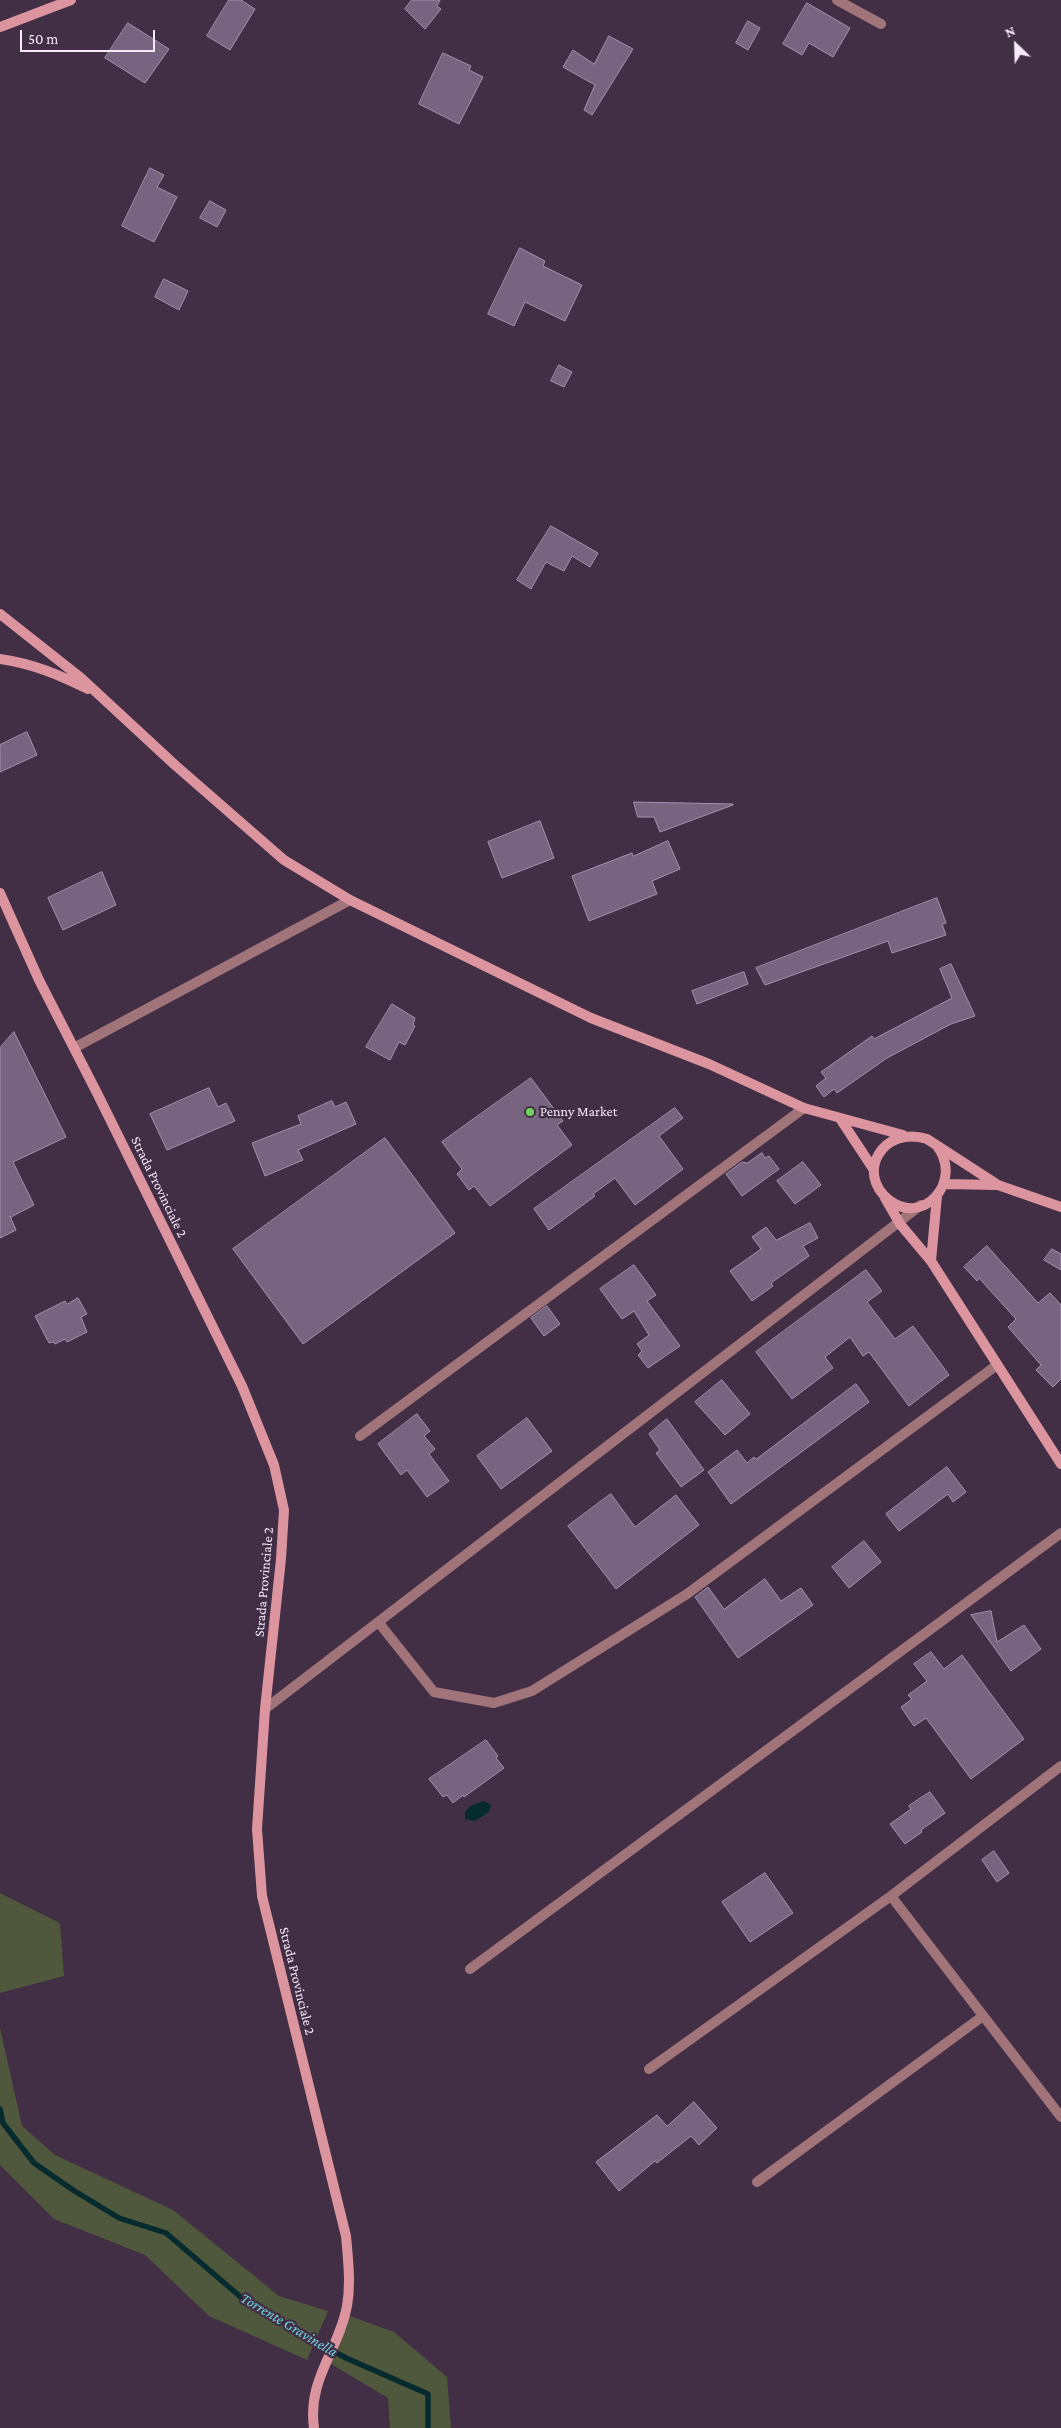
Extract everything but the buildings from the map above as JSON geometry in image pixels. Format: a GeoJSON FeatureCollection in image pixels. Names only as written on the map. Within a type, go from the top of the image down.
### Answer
{"type":"FeatureCollection","features":[{"type":"Feature","properties":{"kind":"street"},"geometry":{"type":"LineString","coordinates":[[0,27],[71,0]]}},
{"type":"Feature","properties":{"kind":"street"},"geometry":{"type":"LineString","coordinates":[[837,0],[882,24]]}},
{"type":"Feature","properties":{"kind":"street"},"geometry":{"type":"LineString","coordinates":[[0,614],[81,678],[284,860],[350,900],[591,1018],[709,1064],[804,1108],[841,1120],[903,1135],[916,1135],[927,1139],[998,1185],[1061,1207]]}},
{"type":"Feature","properties":{"kind":"street"},"geometry":{"type":"LineString","coordinates":[[0,659],[26,663],[51,671],[101,696]]}},
{"type":"Feature","properties":{"kind":"street","name":"Strada Provinciale 2"},"geometry":{"type":"LineString","coordinates":[[0,893],[39,980],[242,1386],[274,1466],[284,1510],[281,1559],[265,1709],[257,1829],[262,1896],[346,2236],[348,2287],[347,2306],[342,2324],[320,2371],[311,2411],[314,2428]]}},
{"type":"Feature","properties":{"kind":"street"},"geometry":{"type":"LineString","coordinates":[[74,1048],[350,900]]}},
{"type":"Feature","properties":{"kind":"street"},"geometry":{"type":"LineString","coordinates":[[360,1436],[804,1108]]}},
{"type":"Feature","properties":{"kind":"street"},"geometry":{"type":"LineString","coordinates":[[841,1120],[874,1170]]}},
{"type":"Feature","properties":{"kind":"street"},"geometry":{"type":"LineString","coordinates":[[903,1135],[892,1140],[876,1158],[874,1170],[876,1182],[900,1224],[931,1261],[1061,1464]]}},
{"type":"Feature","properties":{"kind":"street"},"geometry":{"type":"LineString","coordinates":[[931,1261],[937,1196],[944,1184],[946,1164],[937,1146]]}},
{"type":"Feature","properties":{"kind":"street"},"geometry":{"type":"LineString","coordinates":[[944,1184],[998,1185]]}},
{"type":"Feature","properties":{"kind":"street"},"geometry":{"type":"LineString","coordinates":[[882,1193],[891,1202],[902,1206],[922,1205]]}},
{"type":"Feature","properties":{"kind":"street"},"geometry":{"type":"LineString","coordinates":[[265,1709],[900,1224],[922,1205],[937,1196]]}},
{"type":"Feature","properties":{"kind":"street"},"geometry":{"type":"LineString","coordinates":[[379,1623],[434,1692],[494,1703],[532,1691],[687,1594],[997,1365]]}},
{"type":"Feature","properties":{"kind":"street"},"geometry":{"type":"LineString","coordinates":[[470,1969],[1061,1533]]}},
{"type":"Feature","properties":{"kind":"street"},"geometry":{"type":"LineString","coordinates":[[649,2069],[891,1896],[1061,1766]]}},
{"type":"Feature","properties":{"kind":"street"},"geometry":{"type":"LineString","coordinates":[[891,1896],[1061,2117]]}},
{"type":"Feature","properties":{"kind":"street"},"geometry":{"type":"LineString","coordinates":[[757,2182],[983,2016]]}},
{"type":"Feature","properties":{"kind":"shaded area"},"geometry":{"type":"Polygon","coordinates":[[[484,1801],[491,1805],[489,1812],[475,1821],[465,1819],[465,1812],[470,1806],[484,1801]]]}},
{"type":"Feature","properties":{"kind":"shaded area"},"geometry":{"type":"Polygon","coordinates":[[[0,1893],[60,1923],[64,1976],[0,1993],[0,1893]]]}},
{"type":"Feature","properties":{"kind":"shaded area"},"geometry":{"type":"Polygon","coordinates":[[[0,2028],[22,2126],[55,2155],[173,2210],[279,2296],[328,2311],[307,2360],[209,2316],[145,2255],[54,2219],[0,2165],[0,2028]]]}},
{"type":"Feature","properties":{"kind":"shaded area"},"geometry":{"type":"Polygon","coordinates":[[[347,2315],[394,2332],[447,2377],[451,2428],[390,2428],[388,2398],[326,2361],[347,2315]]]}},
{"type":"Feature","properties":{"kind":"waterway","name":"Torrente Gravinella"},"geometry":{"type":"LineString","coordinates":[[0,2109],[3,2123],[34,2163],[73,2190],[119,2218],[166,2233],[243,2299],[304,2335],[346,2358],[428,2394],[428,2428]]}},
{"type":"Feature","properties":{"kind":"place","name":"Penny Market"},"geometry":{"type":"Point","coordinates":[530,1112]}}]}
